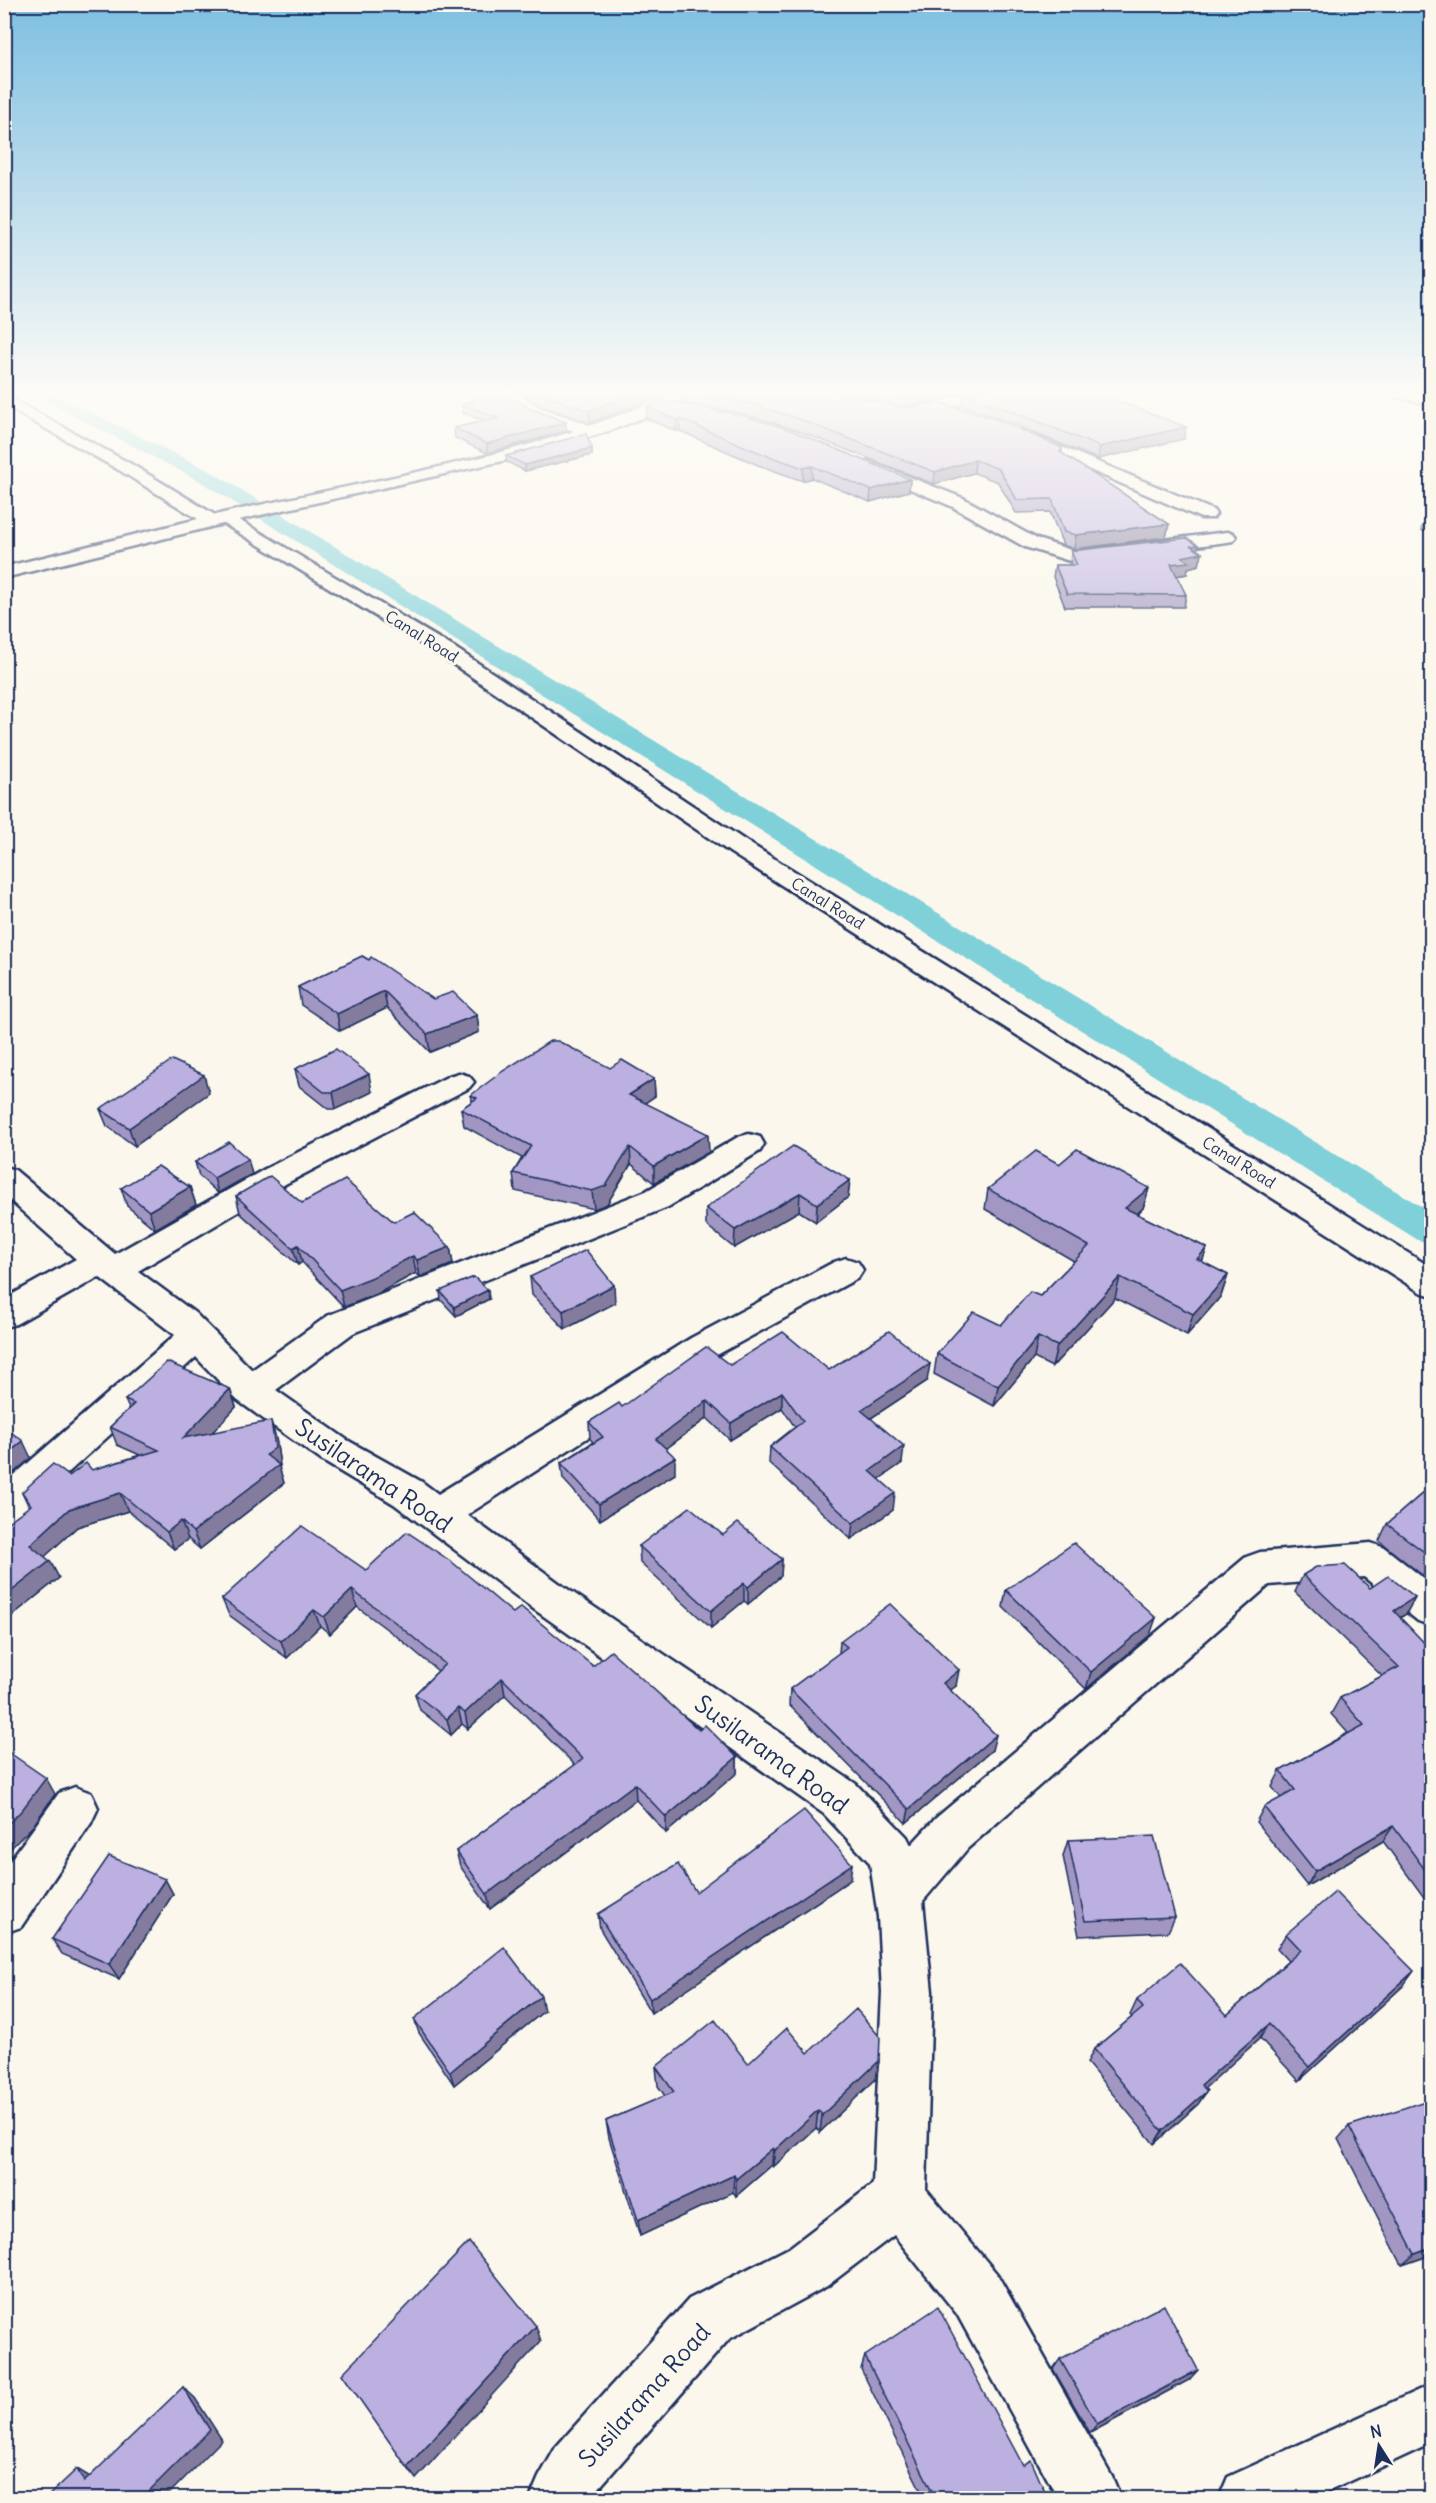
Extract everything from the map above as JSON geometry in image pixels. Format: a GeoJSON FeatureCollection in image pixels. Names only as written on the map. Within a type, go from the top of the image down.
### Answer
{"type":"FeatureCollection","features":[{"type":"Feature","properties":{"kind":"street","name":"Canal Road"},"geometry":{"type":"LineString","coordinates":[[204,507],[448,652],[740,848],[1431,1284]]}},
{"type":"Feature","properties":{"kind":"street"},"geometry":{"type":"LineString","coordinates":[[4,573],[273,507]]}},
{"type":"Feature","properties":{"kind":"street"},"geometry":{"type":"LineString","coordinates":[[966,507],[1031,543],[1073,557],[1227,537]]}},
{"type":"Feature","properties":{"kind":"street"},"geometry":{"type":"LineString","coordinates":[[1190,507],[1207,514]]}},
{"type":"Feature","properties":{"kind":"street"},"geometry":{"type":"LineString","coordinates":[[4,1315],[106,1266],[459,1082]]}},
{"type":"Feature","properties":{"kind":"street"},"geometry":{"type":"LineString","coordinates":[[250,1390],[341,1324],[657,1199],[749,1144]]}},
{"type":"Feature","properties":{"kind":"street","name":"Susilarama Road"},"geometry":{"type":"LineString","coordinates":[[4,1177],[106,1266],[183,1322],[250,1390],[334,1450],[408,1493],[549,1598],[840,1799],[891,1853],[902,1917],[907,1992],[899,2198],[808,2267],[709,2319],[577,2468],[560,2499]]}},
{"type":"Feature","properties":{"kind":"street"},"geometry":{"type":"LineString","coordinates":[[436,1515],[703,1347],[846,1270]]}},
{"type":"Feature","properties":{"kind":"street"},"geometry":{"type":"LineString","coordinates":[[4,1507],[196,1336]]}},
{"type":"Feature","properties":{"kind":"street"},"geometry":{"type":"LineString","coordinates":[[897,1895],[952,1833],[1260,1569],[1371,1560],[1431,1609]]}},
{"type":"Feature","properties":{"kind":"street"},"geometry":{"type":"LineString","coordinates":[[4,1910],[75,1808]]}},
{"type":"Feature","properties":{"kind":"street"},"geometry":{"type":"LineString","coordinates":[[899,2198],[977,2294],[1091,2499]]}},
{"type":"Feature","properties":{"kind":"street"},"geometry":{"type":"LineString","coordinates":[[1249,2499],[1431,2413]]}},
{"type":"Feature","properties":{"kind":"building"},"geometry":{"type":"Polygon","coordinates":[[[1055,507],[1143,507],[1169,524],[1076,535],[1064,532],[1055,507]]]}},
{"type":"Feature","properties":{"kind":"building"},"geometry":{"type":"Polygon","coordinates":[[[1187,538],[1198,545],[1191,546],[1202,553],[1182,557],[1189,562],[1171,564],[1186,595],[1067,594],[1055,565],[1077,565],[1071,551],[1187,538]]]}},
{"type":"Feature","properties":{"kind":"building"},"geometry":{"type":"Polygon","coordinates":[[[362,956],[369,960],[371,957],[433,999],[453,992],[477,1015],[427,1034],[384,991],[337,1014],[298,987],[362,956]]]}},
{"type":"Feature","properties":{"kind":"building"},"geometry":{"type":"Polygon","coordinates":[[[550,1041],[558,1041],[610,1068],[622,1060],[654,1079],[629,1095],[708,1134],[654,1166],[630,1147],[606,1186],[592,1191],[513,1173],[531,1146],[461,1109],[477,1098],[471,1095],[550,1041]]]}},
{"type":"Feature","properties":{"kind":"building"},"geometry":{"type":"Polygon","coordinates":[[[336,1049],[369,1074],[333,1092],[324,1092],[295,1069],[336,1049]]]}},
{"type":"Feature","properties":{"kind":"building"},"geometry":{"type":"Polygon","coordinates":[[[172,1060],[204,1075],[129,1128],[100,1109],[172,1060]]]}},
{"type":"Feature","properties":{"kind":"building"},"geometry":{"type":"Polygon","coordinates":[[[229,1142],[248,1159],[214,1178],[195,1162],[229,1142]]]}},
{"type":"Feature","properties":{"kind":"building"},"geometry":{"type":"Polygon","coordinates":[[[793,1146],[850,1180],[817,1204],[800,1193],[735,1230],[706,1208],[793,1146]]]}},
{"type":"Feature","properties":{"kind":"building"},"geometry":{"type":"Polygon","coordinates":[[[1077,1149],[1149,1188],[1125,1208],[1207,1248],[1197,1259],[1228,1275],[1193,1314],[1120,1277],[1057,1346],[1038,1337],[998,1386],[937,1354],[974,1312],[1001,1325],[1030,1292],[1040,1296],[1089,1246],[988,1189],[1036,1151],[1059,1164],[1077,1149]]]}},
{"type":"Feature","properties":{"kind":"building"},"geometry":{"type":"Polygon","coordinates":[[[158,1166],[190,1187],[149,1211],[121,1188],[158,1166]]]}},
{"type":"Feature","properties":{"kind":"building"},"geometry":{"type":"Polygon","coordinates":[[[270,1176],[302,1203],[345,1180],[394,1222],[414,1212],[450,1247],[417,1260],[413,1256],[373,1277],[340,1290],[298,1245],[293,1248],[236,1196],[270,1176]]]}},
{"type":"Feature","properties":{"kind":"building"},"geometry":{"type":"Polygon","coordinates":[[[586,1250],[614,1285],[563,1311],[530,1277],[586,1250]]]}},
{"type":"Feature","properties":{"kind":"building"},"geometry":{"type":"Polygon","coordinates":[[[474,1277],[488,1290],[454,1307],[440,1291],[474,1277]]]}},
{"type":"Feature","properties":{"kind":"building"},"geometry":{"type":"Polygon","coordinates":[[[889,1331],[930,1364],[861,1410],[904,1446],[870,1471],[895,1493],[853,1523],[770,1447],[803,1421],[782,1392],[731,1423],[707,1401],[656,1439],[675,1457],[599,1504],[561,1463],[603,1437],[589,1422],[619,1403],[622,1407],[706,1347],[730,1365],[783,1332],[829,1370],[889,1331]]]}},
{"type":"Feature","properties":{"kind":"building"},"geometry":{"type":"Polygon","coordinates":[[[167,1362],[230,1389],[183,1438],[271,1421],[275,1448],[266,1455],[279,1465],[193,1532],[181,1521],[167,1532],[120,1493],[69,1509],[30,1545],[50,1561],[4,1597],[4,1525],[31,1505],[22,1492],[53,1464],[69,1476],[86,1463],[92,1470],[159,1450],[110,1427],[134,1404],[125,1400],[167,1362]]]}},
{"type":"Feature","properties":{"kind":"building"},"geometry":{"type":"Polygon","coordinates":[[[4,1427],[23,1441],[4,1457],[4,1427]]]}},
{"type":"Feature","properties":{"kind":"building"},"geometry":{"type":"Polygon","coordinates":[[[1431,1486],[1431,1557],[1387,1524],[1431,1486]]]}},
{"type":"Feature","properties":{"kind":"building"},"geometry":{"type":"Polygon","coordinates":[[[690,1507],[723,1535],[738,1523],[782,1559],[748,1587],[744,1583],[711,1611],[639,1546],[690,1507]]]}},
{"type":"Feature","properties":{"kind":"building"},"geometry":{"type":"Polygon","coordinates":[[[302,1526],[366,1570],[407,1532],[452,1562],[513,1613],[521,1607],[593,1666],[611,1651],[699,1730],[705,1725],[737,1757],[666,1817],[635,1784],[487,1894],[456,1851],[583,1759],[502,1678],[465,1713],[458,1708],[447,1719],[415,1694],[445,1664],[352,1590],[324,1617],[314,1610],[281,1641],[222,1599],[302,1526]]]}},
{"type":"Feature","properties":{"kind":"building"},"geometry":{"type":"Polygon","coordinates":[[[1074,1543],[1156,1618],[1091,1672],[1006,1590],[1074,1543]]]}},
{"type":"Feature","properties":{"kind":"building"},"geometry":{"type":"Polygon","coordinates":[[[1345,1565],[1370,1588],[1388,1576],[1415,1597],[1394,1611],[1431,1650],[1431,1878],[1393,1826],[1315,1871],[1264,1807],[1295,1790],[1280,1771],[1364,1725],[1340,1698],[1399,1667],[1303,1575],[1316,1567],[1345,1565]]]}},
{"type":"Feature","properties":{"kind":"building"},"geometry":{"type":"Polygon","coordinates":[[[890,1604],[959,1670],[943,1683],[996,1735],[909,1809],[790,1689],[847,1647],[840,1641],[890,1604]]]}},
{"type":"Feature","properties":{"kind":"building"},"geometry":{"type":"Polygon","coordinates":[[[4,1749],[46,1778],[22,1810],[4,1828],[4,1749]]]}},
{"type":"Feature","properties":{"kind":"building"},"geometry":{"type":"Polygon","coordinates":[[[804,1810],[852,1864],[650,1999],[598,1914],[678,1864],[696,1892],[804,1810]]]}},
{"type":"Feature","properties":{"kind":"building"},"geometry":{"type":"Polygon","coordinates":[[[1154,1836],[1175,1917],[1085,1921],[1068,1840],[1154,1836]]]}},
{"type":"Feature","properties":{"kind":"building"},"geometry":{"type":"Polygon","coordinates":[[[109,1856],[165,1879],[109,1964],[52,1939],[109,1856]]]}},
{"type":"Feature","properties":{"kind":"building"},"geometry":{"type":"Polygon","coordinates":[[[1335,1892],[1414,1971],[1309,2067],[1269,2024],[1201,2085],[1207,2091],[1162,2131],[1094,2049],[1143,2008],[1137,2000],[1180,1963],[1227,2015],[1301,1950],[1286,1934],[1335,1892]]]}},
{"type":"Feature","properties":{"kind":"building"},"geometry":{"type":"Polygon","coordinates":[[[504,1947],[541,1996],[450,2072],[414,2019],[504,1947]]]}},
{"type":"Feature","properties":{"kind":"building"},"geometry":{"type":"Polygon","coordinates":[[[856,2009],[880,2037],[879,2061],[822,2115],[818,2110],[775,2150],[773,2148],[736,2179],[734,2175],[638,2220],[606,2121],[674,2092],[656,2067],[715,2020],[748,2064],[787,2028],[808,2053],[856,2009]]]}},
{"type":"Feature","properties":{"kind":"building"},"geometry":{"type":"Polygon","coordinates":[[[1431,2099],[1431,2248],[1415,2254],[1349,2126],[1431,2099]]]}},
{"type":"Feature","properties":{"kind":"building"},"geometry":{"type":"Polygon","coordinates":[[[469,2242],[536,2326],[407,2467],[342,2374],[469,2242]]]}},
{"type":"Feature","properties":{"kind":"building"},"geometry":{"type":"Polygon","coordinates":[[[1164,2305],[1198,2370],[1097,2424],[1060,2359],[1164,2305]]]}},
{"type":"Feature","properties":{"kind":"building"},"geometry":{"type":"Polygon","coordinates":[[[938,2307],[1023,2465],[1031,2460],[1048,2499],[936,2499],[865,2356],[938,2307]]]}},
{"type":"Feature","properties":{"kind":"building"},"geometry":{"type":"Polygon","coordinates":[[[183,2387],[210,2430],[141,2499],[45,2499],[77,2469],[84,2482],[183,2387]]]}},
{"type":"Feature","properties":{"kind":"waterway"},"geometry":{"type":"LineString","coordinates":[[255,507],[1432,1231]]}}]}
